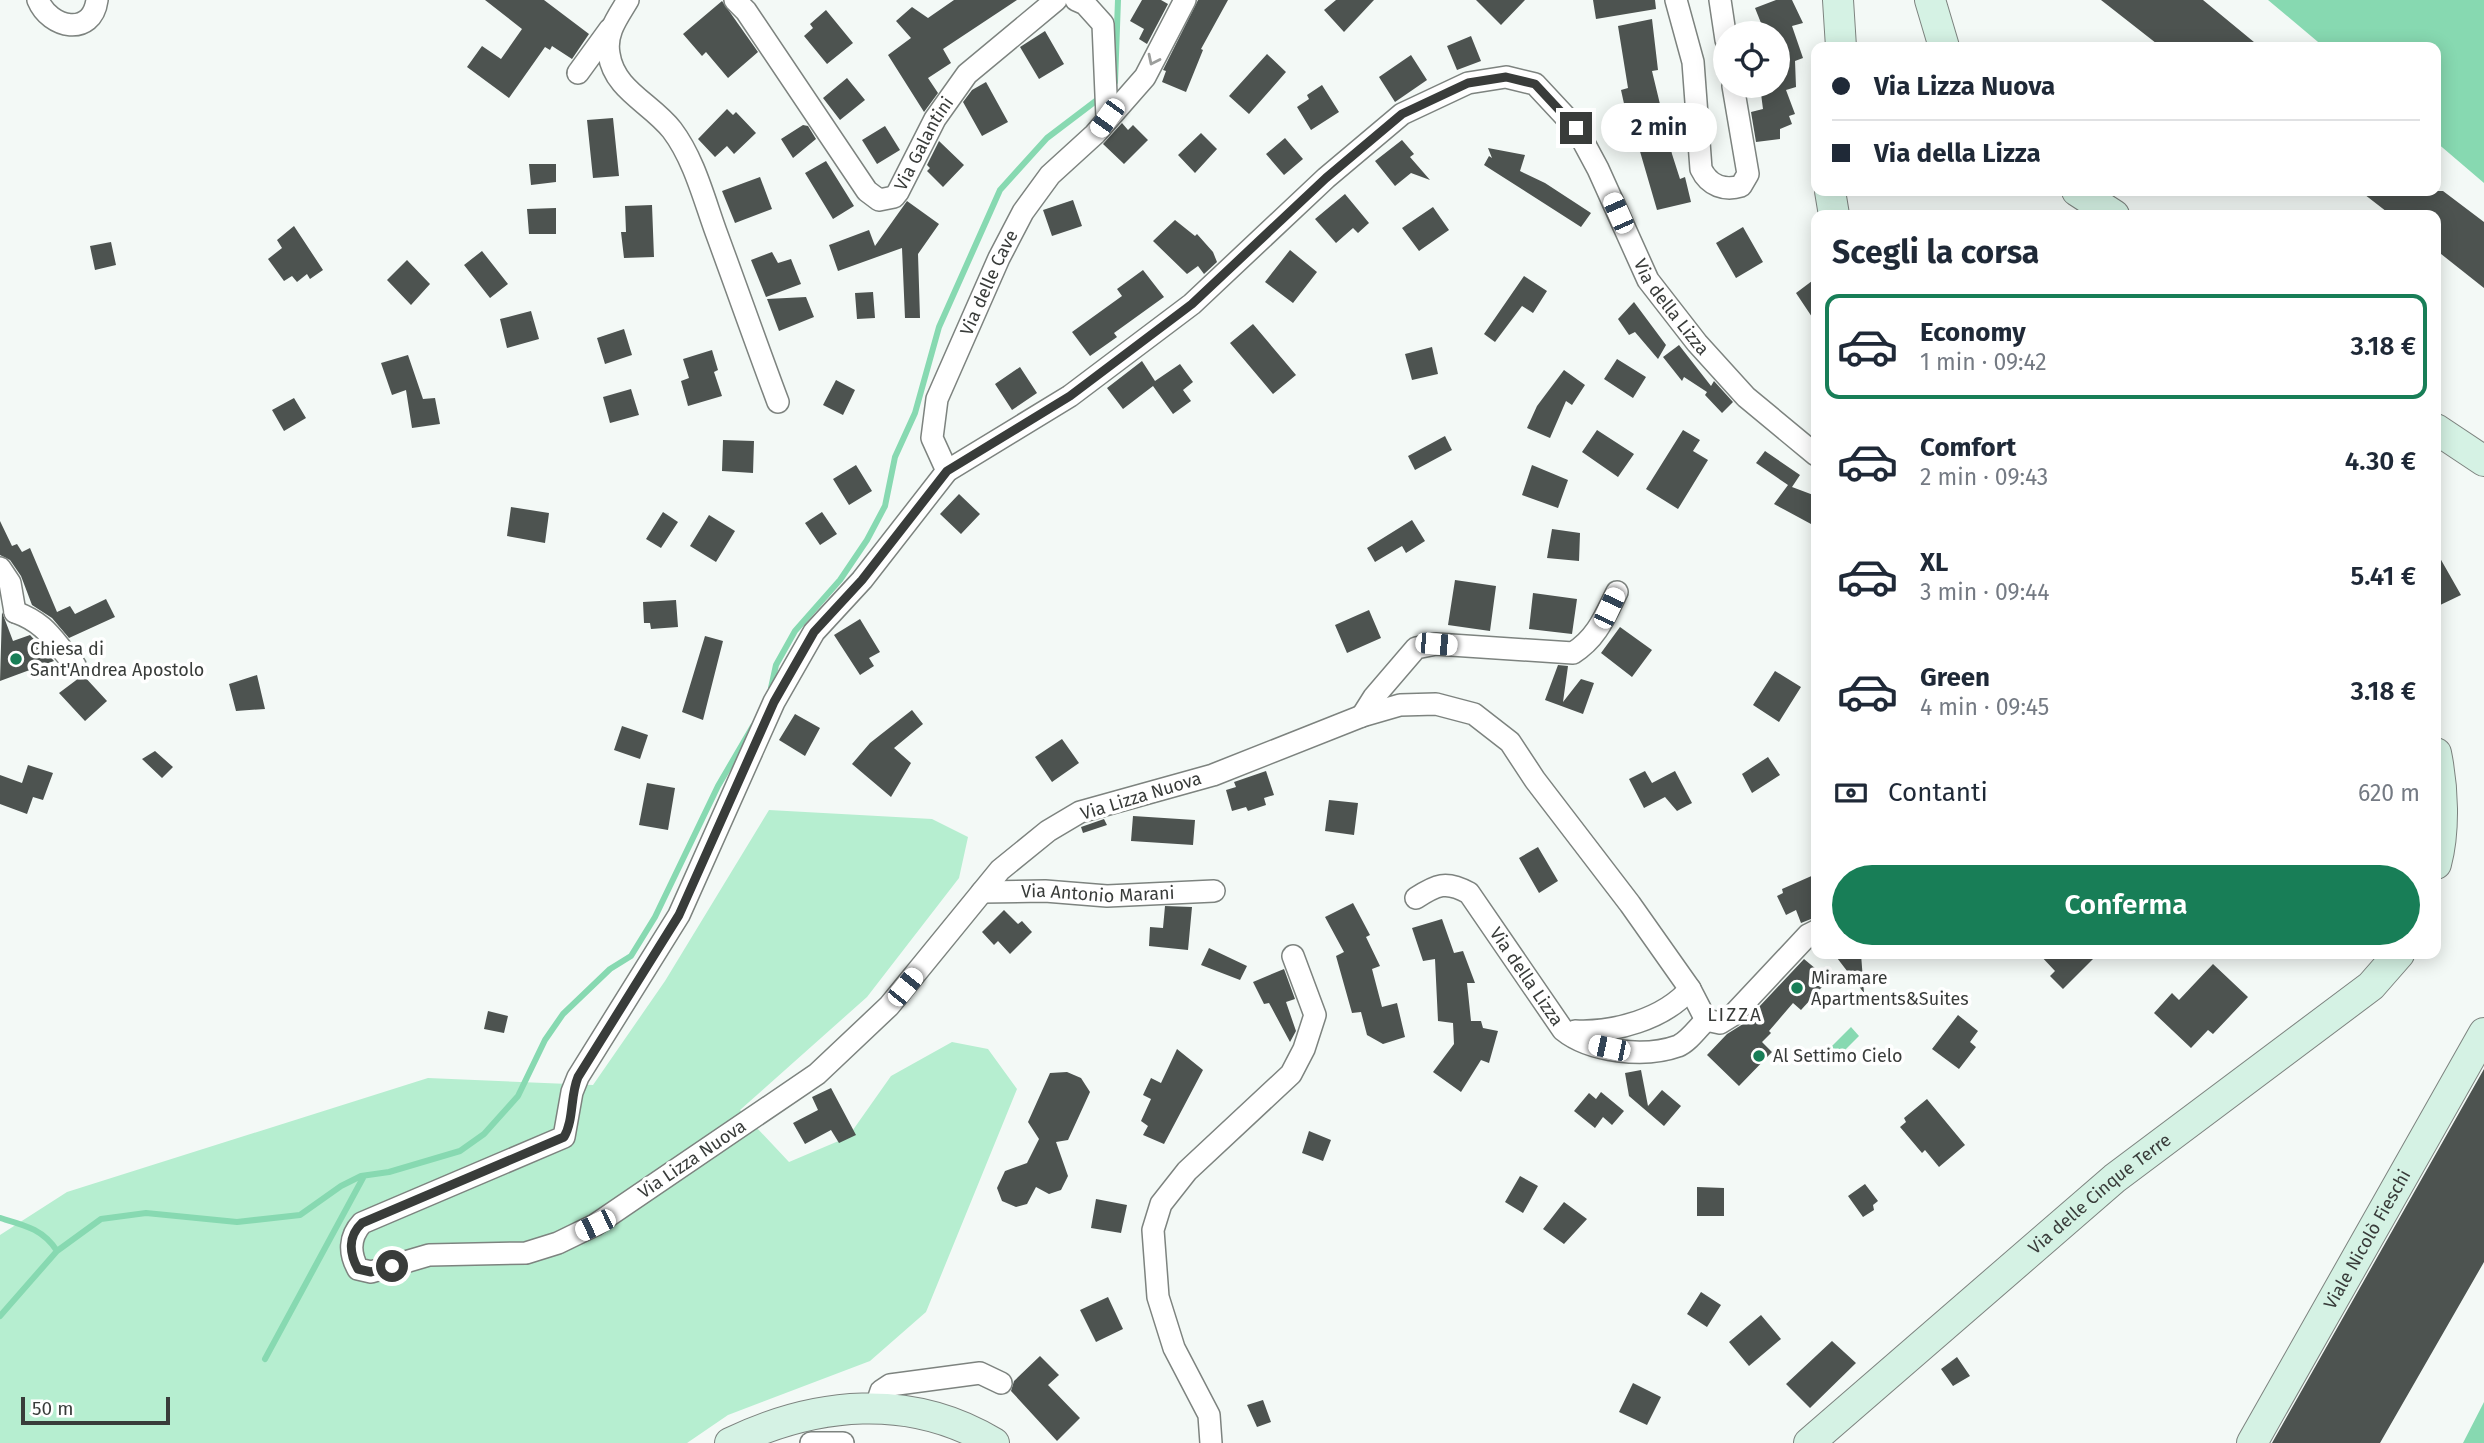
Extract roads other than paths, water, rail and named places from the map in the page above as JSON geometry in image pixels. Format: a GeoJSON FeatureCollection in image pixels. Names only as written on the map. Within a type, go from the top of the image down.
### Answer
{"type":"FeatureCollection","features":[{"type":"Feature","properties":{"kind":"main road"},"geometry":{"type":"LineString","coordinates":[[1838,0],[1841,42]]}},
{"type":"Feature","properties":{"kind":"main road"},"geometry":{"type":"LineString","coordinates":[[1930,0],[1943,42]]}},
{"type":"Feature","properties":{"kind":"main road"},"geometry":{"type":"LineString","coordinates":[[2085,196],[2106,210]]}},
{"type":"Feature","properties":{"kind":"main road"},"geometry":{"type":"LineString","coordinates":[[2441,432],[2484,461]]}},
{"type":"Feature","properties":{"kind":"main road","name":"Via delle Cinque Terre"},"geometry":{"type":"LineString","coordinates":[[1810,1443],[2115,1178],[2371,986],[2395,959]]}},
{"type":"Feature","properties":{"kind":"main road","name":"Viale Nicolò Fieschi"},"geometry":{"type":"LineString","coordinates":[[2252,1443],[2484,1033]]}},
{"type":"Feature","properties":{"kind":"main road"},"geometry":{"type":"LineString","coordinates":[[730,1443],[808,1415],[876,1406],[893,1407],[960,1426],[994,1443]]}},
{"type":"Feature","properties":{"kind":"street"},"geometry":{"type":"LineString","coordinates":[[38,0],[52,20],[77,26],[87,23],[95,13],[97,0]]}},
{"type":"Feature","properties":{"kind":"street"},"geometry":{"type":"LineString","coordinates":[[611,0],[602,16],[611,27],[608,53],[615,74],[628,91],[673,131],[694,172],[778,402]]}},
{"type":"Feature","properties":{"kind":"street"},"geometry":{"type":"LineString","coordinates":[[579,73],[628,0]]}},
{"type":"Feature","properties":{"kind":"street","name":"Via Galantini"},"geometry":{"type":"LineString","coordinates":[[735,0],[746,11],[867,191],[879,200],[894,197],[898,192],[935,119],[967,74],[1056,0]]}},
{"type":"Feature","properties":{"kind":"street"},"geometry":{"type":"LineString","coordinates":[[1076,0],[1085,4],[1103,24],[1106,113]]}},
{"type":"Feature","properties":{"kind":"street","name":"Via delle Cave"},"geometry":{"type":"LineString","coordinates":[[947,471],[932,438],[937,399],[945,376],[1023,212],[1050,175],[1095,134],[1106,113],[1145,77],[1185,0]]}},
{"type":"Feature","properties":{"kind":"street"},"geometry":{"type":"LineString","coordinates":[[1676,0],[1693,62],[1702,169],[1711,182],[1732,189],[1741,186],[1748,174],[1735,98]]}},
{"type":"Feature","properties":{"kind":"street"},"geometry":{"type":"LineString","coordinates":[[1720,0],[1723,21]]}},
{"type":"Feature","properties":{"kind":"street","name":"Via della Lizza"},"geometry":{"type":"LineString","coordinates":[[947,471],[1070,396],[1192,304],[1326,178],[1402,114],[1468,83],[1506,77],[1535,84],[1576,128],[1598,169],[1648,280],[1698,343],[1746,397],[1811,451]]}},
{"type":"Feature","properties":{"kind":"street","name":"Via Lizza Nuova"},"geometry":{"type":"LineString","coordinates":[[947,471],[862,580],[814,632],[807,644],[774,702],[679,915],[578,1077],[572,1092],[570,1120],[564,1137],[362,1223],[355,1232],[351,1245],[356,1266],[362,1271],[371,1272],[429,1255],[526,1253],[558,1243],[595,1225],[817,1074],[889,1006],[1000,870],[1048,831],[1080,812],[1213,775],[1362,716],[1400,705],[1436,704],[1474,714],[1510,742],[1535,780],[1630,904],[1690,989],[1706,1020]]}},
{"type":"Feature","properties":{"kind":"street"},"geometry":{"type":"LineString","coordinates":[[0,568],[10,583],[8,615],[35,620],[47,628],[75,665]]}},
{"type":"Feature","properties":{"kind":"street"},"geometry":{"type":"LineString","coordinates":[[1362,716],[1416,648],[1436,644],[1573,653],[1587,644],[1601,625],[1617,592]]}},
{"type":"Feature","properties":{"kind":"street","name":"Via della Lizza"},"geometry":{"type":"LineString","coordinates":[[1416,898],[1438,884],[1448,883],[1469,893],[1563,1030],[1572,1038],[1632,1052],[1659,1051],[1681,1045],[1706,1020],[1720,1023],[1733,1015],[1811,934]]}},
{"type":"Feature","properties":{"kind":"street","name":"Via Antonio Marani"},"geometry":{"type":"LineString","coordinates":[[982,892],[1045,891],[1107,896],[1214,891]]}},
{"type":"Feature","properties":{"kind":"street"},"geometry":{"type":"LineString","coordinates":[[1211,1443],[1209,1415],[1174,1348],[1158,1297],[1153,1230],[1161,1204],[1186,1171],[1291,1074],[1304,1049],[1315,1015],[1293,956]]}},
{"type":"Feature","properties":{"kind":"street"},"geometry":{"type":"LineString","coordinates":[[1563,1030],[1609,1030],[1634,1022],[1679,1001],[1690,989]]}},
{"type":"Feature","properties":{"kind":"street"},"geometry":{"type":"LineString","coordinates":[[876,1406],[881,1391],[890,1385],[980,1373],[1001,1383]]}},
{"type":"Feature","properties":{"kind":"street"},"geometry":{"type":"LineString","coordinates":[[811,1443],[843,1443]]}},
{"type":"Feature","properties":{"kind":"waterway"},"geometry":{"type":"LineString","coordinates":[[1115,82],[1118,0]]}},
{"type":"Feature","properties":{"kind":"waterway"},"geometry":{"type":"LineString","coordinates":[[771,688],[776,665],[795,631],[840,580],[867,540],[885,506],[895,457],[915,413],[939,327],[1000,190],[1047,138],[1101,97]]}},
{"type":"Feature","properties":{"kind":"waterway"},"geometry":{"type":"LineString","coordinates":[[0,1316],[57,1251],[101,1219],[146,1213],[237,1222],[300,1215],[341,1186],[361,1176],[389,1172],[460,1151],[484,1134],[518,1096],[545,1040],[563,1014],[610,969],[631,956],[655,917],[718,786],[753,726]]}},
{"type":"Feature","properties":{"kind":"waterway"},"geometry":{"type":"LineString","coordinates":[[265,1359],[364,1176]]}},
{"type":"Feature","properties":{"kind":"waterway"},"geometry":{"type":"LineString","coordinates":[[0,1218],[39,1233],[57,1251]]}},
{"type":"Feature","properties":{"kind":"place","name":"Chiesa di Sant'Andrea Apostolo"},"geometry":{"type":"Point","coordinates":[16,659]}},
{"type":"Feature","properties":{"kind":"place","name":"Miramare Apartments&Suites"},"geometry":{"type":"Point","coordinates":[1797,988]}},
{"type":"Feature","properties":{"kind":"place","name":"Al Settimo Cielo"},"geometry":{"type":"Point","coordinates":[1759,1056]}},
{"type":"Feature","properties":{"kind":"district","name":"LIZZA"},"geometry":{"type":"Point","coordinates":[1735,1014]}}]}
